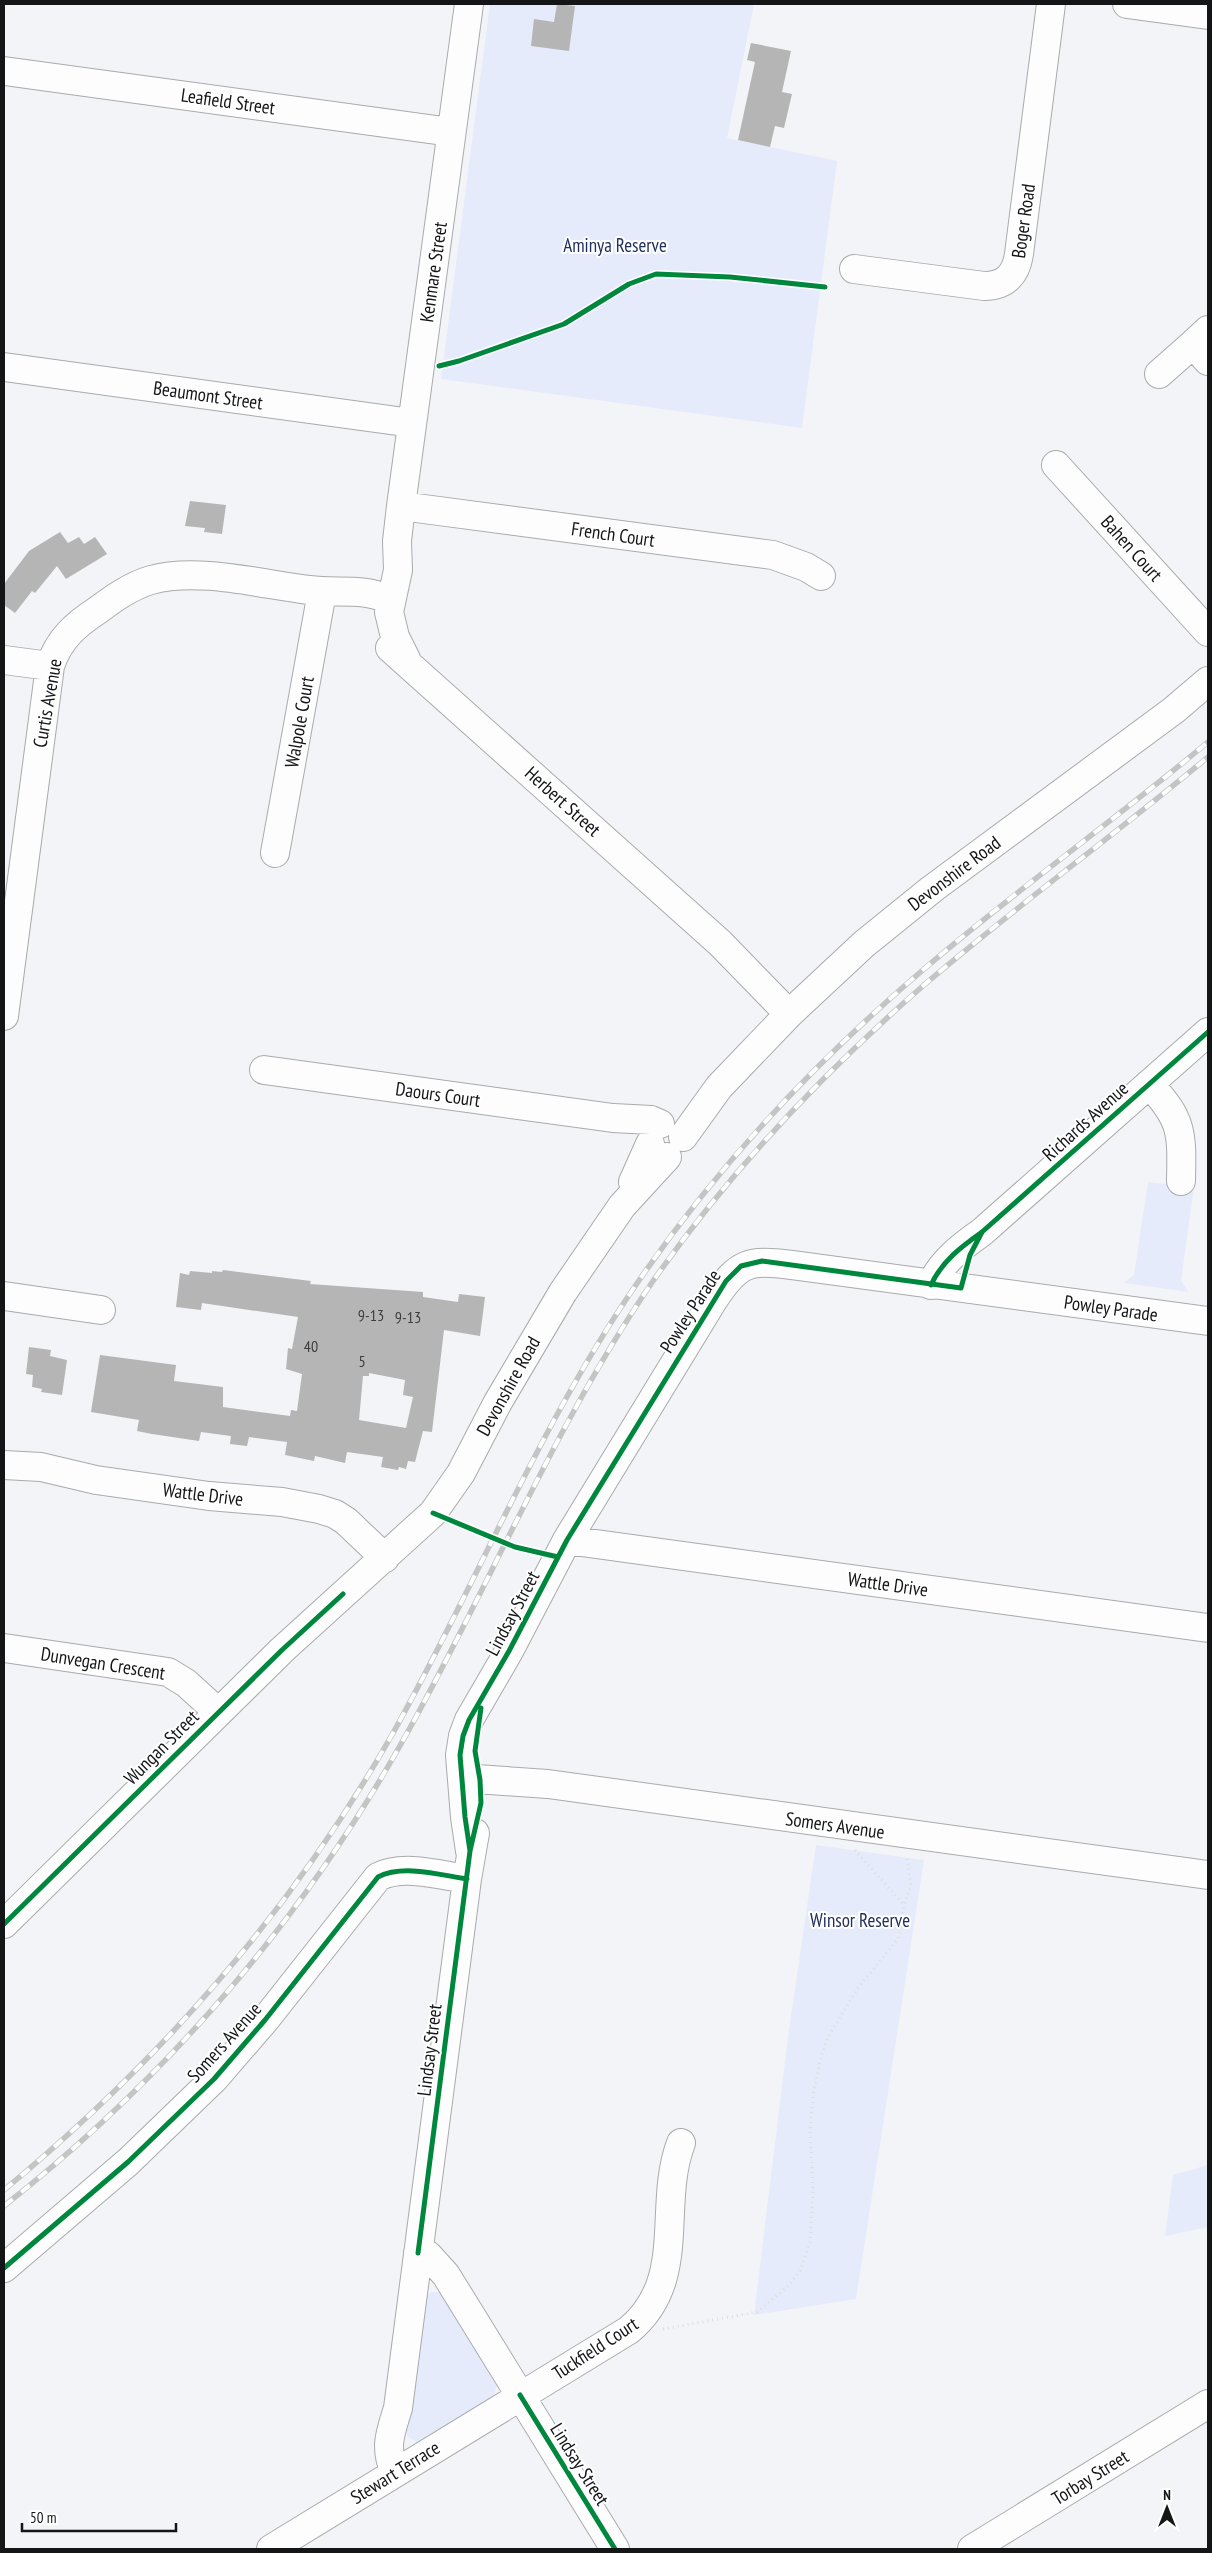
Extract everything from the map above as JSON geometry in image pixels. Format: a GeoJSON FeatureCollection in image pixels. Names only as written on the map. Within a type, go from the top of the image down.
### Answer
{"type":"FeatureCollection","features":[{"type":"Feature","properties":{"kind":"street","name":"Kenmare Street"},"geometry":{"type":"LineString","coordinates":[[381,599],[398,570],[397,541],[401,506],[469,4]]}},
{"type":"Feature","properties":{"kind":"street","name":"Boger Road"},"geometry":{"type":"LineString","coordinates":[[854,269],[984,286],[995,286],[1011,276],[1019,254],[1051,4]]}},
{"type":"Feature","properties":{"kind":"street"},"geometry":{"type":"LineString","coordinates":[[1136,4],[1208,15]]}},
{"type":"Feature","properties":{"kind":"street","name":"Leafield Street"},"geometry":{"type":"LineString","coordinates":[[4,71],[452,132]]}},
{"type":"Feature","properties":{"kind":"street"},"geometry":{"type":"LineString","coordinates":[[1159,374],[1203,345]]}},
{"type":"Feature","properties":{"kind":"street","name":"Beaumont Street"},"geometry":{"type":"LineString","coordinates":[[4,367],[412,423]]}},
{"type":"Feature","properties":{"kind":"street","name":"Bahen Court"},"geometry":{"type":"LineString","coordinates":[[1056,465],[1208,632]]}},
{"type":"Feature","properties":{"kind":"street","name":"French Court"},"geometry":{"type":"LineString","coordinates":[[401,506],[773,555],[798,564],[821,576]]}},
{"type":"Feature","properties":{"kind":"street","name":"Curtis Avenue"},"geometry":{"type":"LineString","coordinates":[[4,1016],[6,977],[50,666],[56,651],[71,629],[116,597],[150,580],[169,576],[208,576],[322,592],[350,590],[381,599]]}},
{"type":"Feature","properties":{"kind":"street","name":"Walpole Court"},"geometry":{"type":"LineString","coordinates":[[275,853],[322,592]]}},
{"type":"Feature","properties":{"kind":"street","name":"Herbert Street"},"geometry":{"type":"LineString","coordinates":[[381,599],[406,659],[794,1008]]}},
{"type":"Feature","properties":{"kind":"street"},"geometry":{"type":"LineString","coordinates":[[4,660],[50,666]]}},
{"type":"Feature","properties":{"kind":"street","name":"Devonshire Road"},"geometry":{"type":"LineString","coordinates":[[385,1558],[433,1513],[461,1474],[539,1331],[563,1292],[622,1206],[662,1137],[719,1087],[794,1008],[864,944],[932,889],[1142,734],[1208,681]]}},
{"type":"Feature","properties":{"kind":"street","name":"Richards Avenue"},"geometry":{"type":"LineString","coordinates":[[931,1285],[937,1273],[953,1253],[982,1232],[1208,1032]]}},
{"type":"Feature","properties":{"kind":"street","name":"Daours Court"},"geometry":{"type":"LineString","coordinates":[[264,1070],[612,1118],[662,1137]]}},
{"type":"Feature","properties":{"kind":"street"},"geometry":{"type":"LineString","coordinates":[[1149,1084],[1175,1116],[1182,1136],[1181,1180]]}},
{"type":"Feature","properties":{"kind":"street","name":"Richards Avenue"},"geometry":{"type":"LineString","coordinates":[[961,1288],[970,1255],[982,1232]]}},
{"type":"Feature","properties":{"kind":"street","name":"Powley Parade"},"geometry":{"type":"LineString","coordinates":[[567,1540],[726,1280],[741,1266],[762,1261],[1208,1321]]}},
{"type":"Feature","properties":{"kind":"street"},"geometry":{"type":"LineString","coordinates":[[4,1296],[101,1310]]}},
{"type":"Feature","properties":{"kind":"street","name":"Wattle Drive"},"geometry":{"type":"LineString","coordinates":[[4,1465],[41,1467],[96,1480],[209,1496],[282,1502],[319,1509],[335,1514],[346,1521],[385,1558]]}},
{"type":"Feature","properties":{"kind":"street","name":"Wattle Drive"},"geometry":{"type":"LineString","coordinates":[[567,1540],[1208,1628]]}},
{"type":"Feature","properties":{"kind":"street","name":"Lindsay Street"},"geometry":{"type":"LineString","coordinates":[[404,2468],[398,2408],[470,1851],[471,1779],[460,1756],[462,1736],[567,1540]]}},
{"type":"Feature","properties":{"kind":"street","name":"Wungan Street"},"geometry":{"type":"LineString","coordinates":[[4,1924],[282,1650],[385,1558]]}},
{"type":"Feature","properties":{"kind":"street","name":"Dunvegan Crescent"},"geometry":{"type":"LineString","coordinates":[[4,1648],[168,1672],[186,1683],[218,1712]]}},
{"type":"Feature","properties":{"kind":"street","name":"Somers Avenue"},"geometry":{"type":"LineString","coordinates":[[471,1779],[548,1784],[1208,1875]]}},
{"type":"Feature","properties":{"kind":"street","name":"Somers Avenue"},"geometry":{"type":"LineString","coordinates":[[4,2268],[99,2188],[214,2080],[265,2020],[378,1877],[386,1872],[403,1871],[467,1879]]}},
{"type":"Feature","properties":{"kind":"street","name":"Tuckfield Court"},"geometry":{"type":"LineString","coordinates":[[520,2395],[629,2330],[643,2318],[655,2300],[670,2247],[673,2169],[681,2143]]}},
{"type":"Feature","properties":{"kind":"street","name":"Lindsay Street"},"geometry":{"type":"LineString","coordinates":[[418,2252],[428,2255],[446,2275],[615,2549]]}},
{"type":"Feature","properties":{"kind":"street","name":"Stewart Terrace"},"geometry":{"type":"LineString","coordinates":[[271,2549],[520,2395]]}},
{"type":"Feature","properties":{"kind":"street","name":"Torbay Street"},"geometry":{"type":"LineString","coordinates":[[972,2549],[1208,2404]]}},
{"type":"Feature","properties":{"kind":"path"},"geometry":{"type":"LineString","coordinates":[[862,1848],[853,1847],[904,1905]]}},
{"type":"Feature","properties":{"kind":"path"},"geometry":{"type":"LineString","coordinates":[[662,2329],[757,2312],[788,2286],[800,2271],[810,2242],[813,2188],[810,2129],[814,2090],[821,2057],[828,2038],[858,1988],[896,1944],[904,1905],[912,1879],[907,1867],[907,1855],[898,1854]]}},
{"type":"Feature","properties":{"kind":"green space","name":"Aminya Reserve"},"geometry":{"type":"Polygon","coordinates":[[[490,4],[754,4],[727,138],[837,161],[802,428],[441,379],[490,4]]]}},
{"type":"Feature","properties":{"kind":"green space"},"geometry":{"type":"Polygon","coordinates":[[[1148,1182],[1194,1187],[1181,1281],[1189,1292],[1124,1283],[1134,1275],[1148,1182]]]}},
{"type":"Feature","properties":{"kind":"green space","name":"Winsor Reserve"},"geometry":{"type":"Polygon","coordinates":[[[816,1845],[924,1860],[856,2299],[754,2315],[788,2037],[816,1845]]]}},
{"type":"Feature","properties":{"kind":"green space"},"geometry":{"type":"Polygon","coordinates":[[[1208,2165],[1208,2227],[1165,2236],[1173,2175],[1208,2165]]]}},
{"type":"Feature","properties":{"kind":"green space"},"geometry":{"type":"Polygon","coordinates":[[[432,2292],[440,2292],[446,2296],[497,2383],[494,2397],[419,2443],[407,2436],[406,2429],[426,2296],[432,2292]]]}},
{"type":"Feature","properties":{"kind":"building"},"geometry":{"type":"Polygon","coordinates":[[[557,4],[575,6],[569,51],[531,46],[534,19],[554,22],[557,4]]]}},
{"type":"Feature","properties":{"kind":"building"},"geometry":{"type":"Polygon","coordinates":[[[751,43],[791,51],[782,92],[792,94],[784,128],[775,126],[770,147],[738,140],[755,62],[747,60],[751,43]]]}},
{"type":"Feature","properties":{"kind":"building"},"geometry":{"type":"Polygon","coordinates":[[[190,501],[226,505],[222,534],[204,532],[205,528],[185,526],[190,501]]]}},
{"type":"Feature","properties":{"kind":"building"},"geometry":{"type":"Polygon","coordinates":[[[60,532],[68,543],[79,537],[84,544],[95,537],[107,554],[66,579],[57,566],[35,593],[32,591],[15,613],[4,605],[4,584],[29,551],[60,532]]]}},
{"type":"Feature","properties":{"kind":"building"},"geometry":{"type":"Polygon","coordinates":[[[223,1270],[311,1281],[310,1284],[423,1292],[423,1297],[458,1302],[459,1294],[485,1297],[480,1336],[444,1330],[432,1432],[423,1431],[415,1462],[408,1461],[406,1469],[399,1467],[398,1470],[381,1467],[383,1457],[347,1452],[345,1463],[315,1456],[314,1461],[285,1455],[287,1442],[249,1437],[247,1446],[230,1444],[231,1436],[201,1432],[199,1441],[152,1434],[137,1431],[139,1420],[91,1412],[100,1355],[176,1365],[174,1381],[223,1387],[223,1407],[290,1416],[291,1410],[297,1411],[302,1374],[286,1369],[288,1348],[292,1349],[298,1317],[202,1303],[201,1310],[176,1307],[180,1273],[189,1275],[190,1271],[222,1272],[223,1270]],[[369,1373],[369,1376],[363,1376],[359,1420],[406,1428],[413,1397],[403,1395],[405,1380],[369,1373]]]}},
{"type":"Feature","properties":{"kind":"building"},"geometry":{"type":"Polygon","coordinates":[[[29,1347],[51,1350],[50,1356],[67,1360],[62,1395],[41,1392],[42,1389],[32,1387],[33,1375],[26,1374],[29,1347]]]}},
{"type":"Feature","properties":{"kind":"railway"},"geometry":{"type":"LineString","coordinates":[[4,2190],[117,2089],[169,2035],[220,1980],[312,1861],[354,1798],[393,1733],[424,1676],[540,1446],[604,1333],[671,1236],[737,1154],[771,1115],[845,1040],[924,969],[994,911],[1208,742]]}},
{"type":"Feature","properties":{"kind":"railway"},"geometry":{"type":"LineString","coordinates":[[4,2206],[64,2156],[121,2104],[176,2049],[228,1991],[324,1867],[406,1735],[554,1448],[618,1335],[653,1281],[683,1240],[746,1162],[814,1088],[924,985],[1208,757]]}},
{"type":"Feature","properties":{"kind":"cycle path"},"geometry":{"type":"LineString","coordinates":[[439,366],[459,361],[564,324],[629,284],[656,274],[730,277],[825,287]]}},
{"type":"Feature","properties":{"kind":"cycle path"},"geometry":{"type":"LineString","coordinates":[[931,1285],[935,1276],[953,1255],[982,1232],[1208,1032]]}},
{"type":"Feature","properties":{"kind":"cycle path"},"geometry":{"type":"LineString","coordinates":[[470,1851],[460,1755],[463,1736],[469,1720],[509,1651],[567,1540],[726,1281],[741,1266],[762,1261],[961,1288],[970,1255],[982,1232]]}},
{"type":"Feature","properties":{"kind":"cycle path"},"geometry":{"type":"LineString","coordinates":[[433,1513],[515,1547],[558,1557]]}},
{"type":"Feature","properties":{"kind":"cycle path"},"geometry":{"type":"LineString","coordinates":[[4,1924],[282,1650],[343,1594]]}},
{"type":"Feature","properties":{"kind":"cycle path"},"geometry":{"type":"LineString","coordinates":[[418,2253],[470,1851],[481,1803],[480,1780],[475,1751],[481,1708]]}},
{"type":"Feature","properties":{"kind":"cycle path"},"geometry":{"type":"LineString","coordinates":[[4,2268],[128,2162],[214,2079],[265,2020],[378,1877],[388,1873],[410,1871],[467,1879]]}},
{"type":"Feature","properties":{"kind":"cycle path"},"geometry":{"type":"LineString","coordinates":[[520,2395],[615,2549]]}}]}
